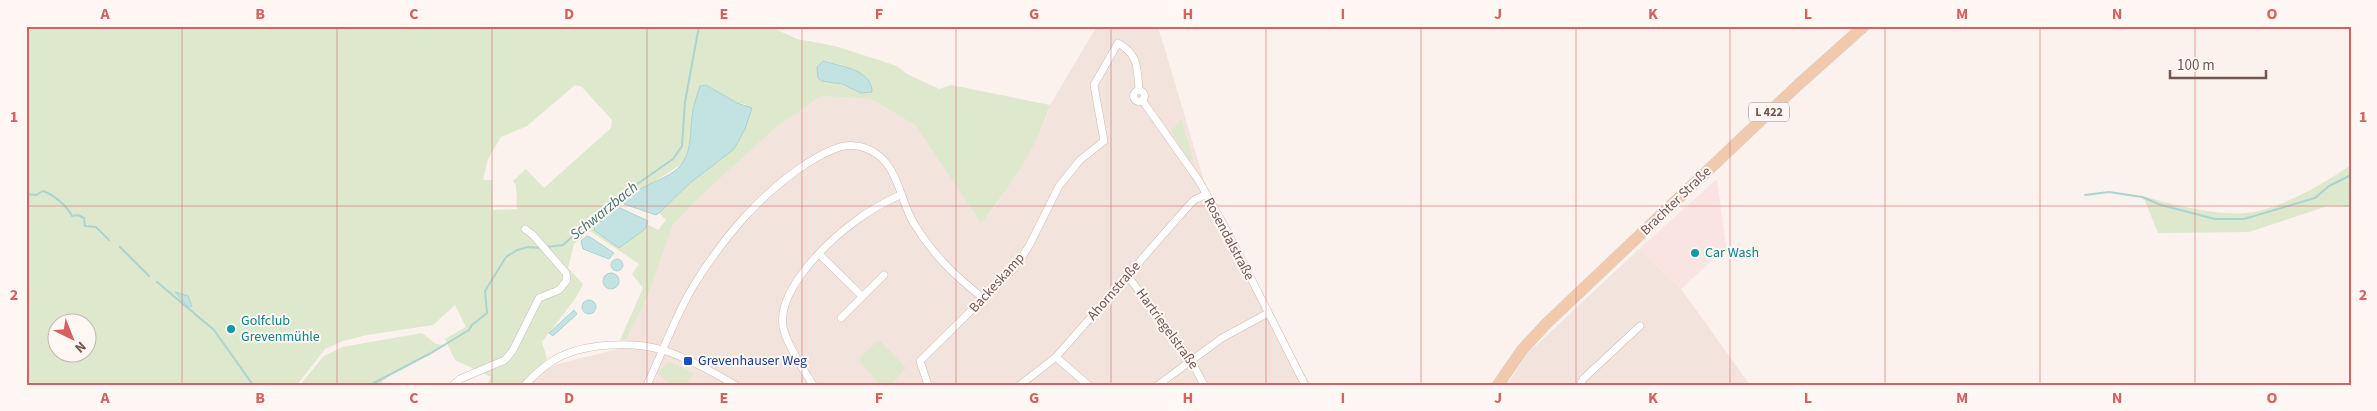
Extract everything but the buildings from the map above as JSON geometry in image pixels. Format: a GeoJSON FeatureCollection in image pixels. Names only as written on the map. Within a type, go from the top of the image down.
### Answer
{"type":"FeatureCollection","features":[{"type":"Feature","properties":{"kind":"main road","name":"Brachter Straße"},"geometry":{"type":"LineString","coordinates":[[1498,385],[1522,350],[1546,324],[1859,28]]}},
{"type":"Feature","properties":{"kind":"street","name":"Rosendalstraße"},"geometry":{"type":"LineString","coordinates":[[1091,149],[1104,141],[1094,85],[1118,44],[1130,50],[1133,55],[1138,90],[1134,93],[1133,98],[1138,101],[1142,100],[1198,181],[1226,229],[1304,385]]}},
{"type":"Feature","properties":{"kind":"street"},"geometry":{"type":"LineString","coordinates":[[647,385],[694,286],[745,215],[760,199],[786,178],[820,155],[839,146],[853,144],[868,149],[880,156],[888,166],[911,219],[933,254],[984,299]]}},
{"type":"Feature","properties":{"kind":"street","name":"Backeskamp"},"geometry":{"type":"LineString","coordinates":[[928,385],[920,361],[1016,266],[1030,246],[1059,186],[1091,149]]}},
{"type":"Feature","properties":{"kind":"street"},"geometry":{"type":"LineString","coordinates":[[813,385],[787,338],[783,318],[786,300],[819,254],[857,219],[900,195]]}},
{"type":"Feature","properties":{"kind":"street","name":"Ahornstraße"},"geometry":{"type":"LineString","coordinates":[[1020,385],[1056,356],[1194,200],[1205,195]]}},
{"type":"Feature","properties":{"kind":"street"},"geometry":{"type":"LineString","coordinates":[[453,385],[460,379],[505,360],[513,350],[539,298],[559,290],[567,280],[566,273],[550,254],[524,229]]}},
{"type":"Feature","properties":{"kind":"street"},"geometry":{"type":"LineString","coordinates":[[819,254],[862,296]]}},
{"type":"Feature","properties":{"kind":"street"},"geometry":{"type":"LineString","coordinates":[[841,318],[884,275]]}},
{"type":"Feature","properties":{"kind":"street","name":"Hartriegelstraße"},"geometry":{"type":"LineString","coordinates":[[1128,275],[1191,360],[1204,385]]}},
{"type":"Feature","properties":{"kind":"street"},"geometry":{"type":"LineString","coordinates":[[1158,385],[1191,360],[1245,324],[1268,313]]}},
{"type":"Feature","properties":{"kind":"street"},"geometry":{"type":"LineString","coordinates":[[1580,385],[1583,379],[1640,326]]}},
{"type":"Feature","properties":{"kind":"street"},"geometry":{"type":"LineString","coordinates":[[525,385],[538,371],[555,359],[576,351],[615,344],[639,345],[663,350],[736,385]]}},
{"type":"Feature","properties":{"kind":"street"},"geometry":{"type":"LineString","coordinates":[[1056,356],[1088,385]]}},
{"type":"Feature","properties":{"kind":"shaded area"},"geometry":{"type":"Polygon","coordinates":[[[1097,26],[1158,26],[1204,181],[1310,385],[530,385],[546,367],[622,348],[647,298],[673,225],[701,196],[774,129],[821,96],[871,99],[915,125],[981,222],[997,204],[1018,172],[1046,118],[1050,105],[1097,26]]]}},
{"type":"Feature","properties":{"kind":"shaded area"},"geometry":{"type":"Polygon","coordinates":[[[1717,179],[1726,247],[1681,289],[1639,249],[1717,179]]]}},
{"type":"Feature","properties":{"kind":"shaded area"},"geometry":{"type":"Polygon","coordinates":[[[1639,249],[1681,289],[1750,385],[1507,385],[1527,354],[1639,249]]]}},
{"type":"Feature","properties":{"kind":"green space"},"geometry":{"type":"Polygon","coordinates":[[[26,26],[769,26],[797,39],[835,46],[897,66],[907,74],[939,89],[951,85],[1050,105],[1030,152],[1002,196],[981,223],[915,125],[871,99],[821,96],[774,129],[701,196],[673,225],[647,298],[626,340],[620,340],[643,288],[632,274],[639,264],[590,231],[574,244],[568,268],[583,284],[575,299],[542,342],[547,359],[522,385],[487,385],[491,377],[455,360],[445,339],[466,327],[455,305],[433,325],[367,335],[343,341],[325,349],[297,385],[26,385],[26,26]],[[823,61],[834,82],[852,89],[843,65],[823,61]],[[575,85],[527,126],[501,137],[488,159],[483,180],[492,180],[493,210],[517,209],[516,185],[513,181],[526,169],[544,188],[611,128],[612,120],[582,87],[575,85]],[[706,85],[692,116],[690,147],[683,163],[625,201],[595,226],[621,245],[644,229],[647,224],[658,230],[666,220],[659,213],[690,183],[746,104],[737,103],[706,85]]]}},
{"type":"Feature","properties":{"kind":"green space"},"geometry":{"type":"Polygon","coordinates":[[[1181,119],[1193,159],[1190,160],[1171,132],[1181,119]]]}},
{"type":"Feature","properties":{"kind":"green space"},"geometry":{"type":"Polygon","coordinates":[[[2351,165],[2351,207],[2328,206],[2249,232],[2158,233],[2143,196],[2201,210],[2247,213],[2259,211],[2295,198],[2351,165]]]}},
{"type":"Feature","properties":{"kind":"green space"},"geometry":{"type":"Polygon","coordinates":[[[422,333],[436,344],[445,346],[393,372],[379,385],[300,385],[324,356],[342,347],[422,333]]]}},
{"type":"Feature","properties":{"kind":"green space"},"geometry":{"type":"Polygon","coordinates":[[[879,340],[906,368],[890,385],[881,385],[860,362],[860,358],[879,340]]]}},
{"type":"Feature","properties":{"kind":"green space"},"geometry":{"type":"Polygon","coordinates":[[[669,362],[694,373],[685,385],[672,385],[658,374],[663,366],[669,362]]]}},
{"type":"Feature","properties":{"kind":"water"},"geometry":{"type":"Polygon","coordinates":[[[823,61],[861,73],[871,84],[872,92],[861,93],[842,84],[822,81],[818,78],[817,67],[823,61]]]}},
{"type":"Feature","properties":{"kind":"water"},"geometry":{"type":"Polygon","coordinates":[[[706,85],[737,103],[752,108],[745,129],[734,149],[690,183],[656,215],[624,204],[636,191],[662,179],[677,169],[683,162],[689,146],[695,101],[700,86],[706,85]]]}},
{"type":"Feature","properties":{"kind":"water"},"geometry":{"type":"Polygon","coordinates":[[[618,207],[648,221],[645,229],[619,248],[594,230],[595,226],[618,207]]]}},
{"type":"Feature","properties":{"kind":"water"},"geometry":{"type":"Polygon","coordinates":[[[587,236],[614,253],[609,259],[583,249],[581,241],[587,236]]]}},
{"type":"Feature","properties":{"kind":"water"},"geometry":{"type":"Polygon","coordinates":[[[615,259],[619,259],[623,265],[619,271],[615,271],[611,267],[611,263],[615,259]]]}},
{"type":"Feature","properties":{"kind":"water"},"geometry":{"type":"Polygon","coordinates":[[[611,273],[617,275],[619,281],[617,287],[611,289],[605,287],[603,281],[605,275],[611,273]]]}},
{"type":"Feature","properties":{"kind":"water"},"geometry":{"type":"Polygon","coordinates":[[[175,292],[188,296],[192,306],[188,307],[175,292]]]}},
{"type":"Feature","properties":{"kind":"water"},"geometry":{"type":"Polygon","coordinates":[[[586,300],[592,300],[596,307],[592,314],[586,314],[582,310],[582,304],[586,300]]]}},
{"type":"Feature","properties":{"kind":"water"},"geometry":{"type":"Polygon","coordinates":[[[574,310],[577,314],[553,336],[549,333],[574,310]]]}},
{"type":"Feature","properties":{"kind":"waterway","name":"Schwarzbach"},"geometry":{"type":"LineString","coordinates":[[547,247],[563,245],[610,203],[673,159],[682,146],[685,102],[699,26]]}},
{"type":"Feature","properties":{"kind":"waterway"},"geometry":{"type":"LineString","coordinates":[[2085,195],[2109,192],[2142,197],[2161,205],[2215,219],[2244,219],[2315,198],[2329,186],[2351,175]]}},
{"type":"Feature","properties":{"kind":"waterway"},"geometry":{"type":"LineString","coordinates":[[26,194],[36,195],[43,191],[47,193],[64,205],[72,216],[78,215],[84,218],[85,226],[96,227],[109,240]]}},
{"type":"Feature","properties":{"kind":"waterway"},"geometry":{"type":"LineString","coordinates":[[120,247],[149,276]]}},
{"type":"Feature","properties":{"kind":"waterway","name":"Schwarzbach"},"geometry":{"type":"LineString","coordinates":[[370,385],[431,353],[469,330],[472,325],[487,313],[485,291],[506,257],[517,250],[528,247],[543,248]]}},
{"type":"Feature","properties":{"kind":"waterway"},"geometry":{"type":"LineString","coordinates":[[157,282],[214,330],[253,385]]}},
{"type":"Feature","properties":{"kind":"place","name":"Car Wash"},"geometry":{"type":"Point","coordinates":[1695,253]}},
{"type":"Feature","properties":{"kind":"place","name":"Golfclub Grevenmühle"},"geometry":{"type":"Point","coordinates":[231,329]}},
{"type":"Feature","properties":{"kind":"place","name":"Grevenhauser Weg"},"geometry":{"type":"Point","coordinates":[688,361]}}]}
